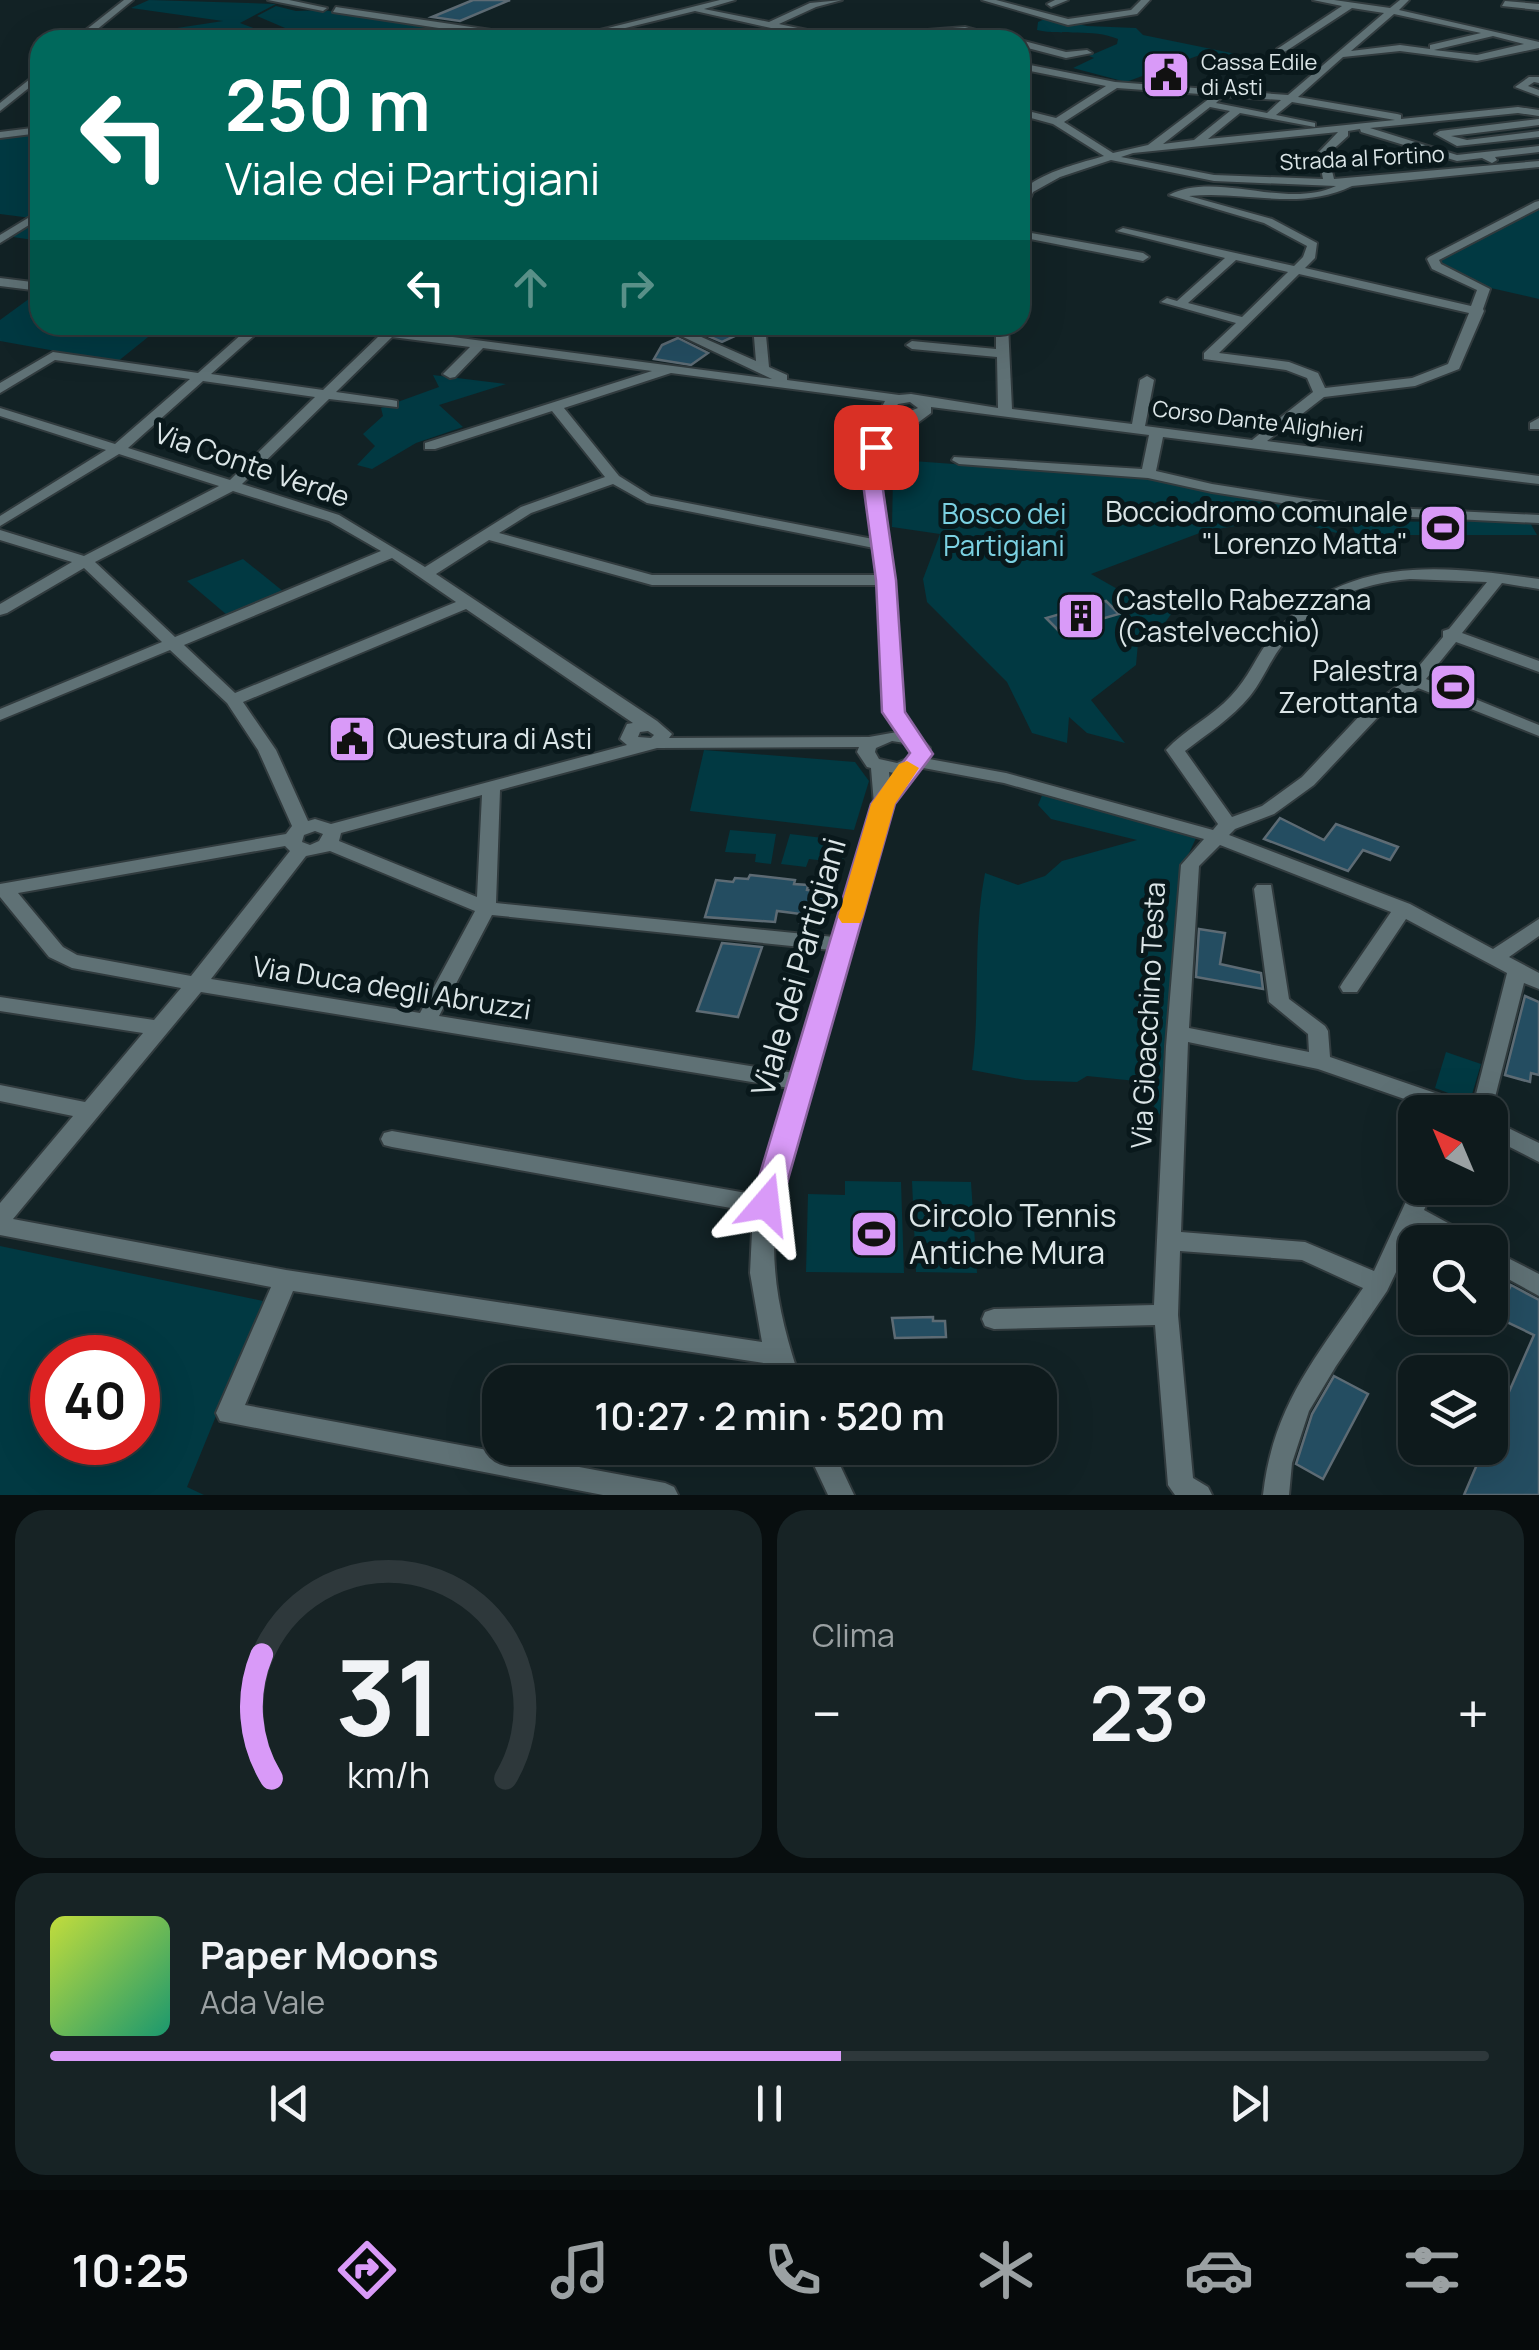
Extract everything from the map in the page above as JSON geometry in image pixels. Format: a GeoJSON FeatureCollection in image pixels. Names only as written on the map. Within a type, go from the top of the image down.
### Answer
{"type":"FeatureCollection","features":[{"type":"Feature","properties":{"kind":"street"},"geometry":{"type":"LineString","coordinates":[[91,30],[130,0]]}},
{"type":"Feature","properties":{"kind":"street"},"geometry":{"type":"LineString","coordinates":[[272,0],[469,30]]}},
{"type":"Feature","properties":{"kind":"street"},"geometry":{"type":"LineString","coordinates":[[605,30],[731,0]]}},
{"type":"Feature","properties":{"kind":"street"},"geometry":{"type":"LineString","coordinates":[[771,25],[814,5],[838,0]]}},
{"type":"Feature","properties":{"kind":"street"},"geometry":{"type":"LineString","coordinates":[[986,0],[1068,22],[1120,16],[1134,12],[1142,3]]}},
{"type":"Feature","properties":{"kind":"street"},"geometry":{"type":"LineString","coordinates":[[1051,4],[1064,0]]}},
{"type":"Feature","properties":{"kind":"street"},"geometry":{"type":"LineString","coordinates":[[1118,0],[1142,3]]}},
{"type":"Feature","properties":{"kind":"street"},"geometry":{"type":"LineString","coordinates":[[1317,0],[1538,44]]}},
{"type":"Feature","properties":{"kind":"street"},"geometry":{"type":"LineString","coordinates":[[1269,116],[1405,0]]}},
{"type":"Feature","properties":{"kind":"street"},"geometry":{"type":"LineString","coordinates":[[1505,4],[1539,7]]}},
{"type":"Feature","properties":{"kind":"street"},"geometry":{"type":"LineString","coordinates":[[1280,51],[1350,5]]}},
{"type":"Feature","properties":{"kind":"street"},"geometry":{"type":"LineString","coordinates":[[688,9],[794,30]]}},
{"type":"Feature","properties":{"kind":"street"},"geometry":{"type":"LineString","coordinates":[[1418,50],[1496,33]]}},
{"type":"Feature","properties":{"kind":"street"},"geometry":{"type":"LineString","coordinates":[[1340,56],[1400,48],[1477,58],[1538,44]]}},
{"type":"Feature","properties":{"kind":"street"},"geometry":{"type":"LineString","coordinates":[[1030,46],[1066,55],[1087,53]]}},
{"type":"Feature","properties":{"kind":"street"},"geometry":{"type":"LineString","coordinates":[[1030,68],[1115,85],[1288,98],[1412,121]]}},
{"type":"Feature","properties":{"kind":"street"},"geometry":{"type":"LineString","coordinates":[[1539,80],[1532,79],[1520,88],[1539,94]]}},
{"type":"Feature","properties":{"kind":"street"},"geometry":{"type":"LineString","coordinates":[[0,108],[30,82]]}},
{"type":"Feature","properties":{"kind":"street"},"geometry":{"type":"LineString","coordinates":[[1057,122],[1115,85]]}},
{"type":"Feature","properties":{"kind":"street"},"geometry":{"type":"LineString","coordinates":[[1153,147],[1224,92]]}},
{"type":"Feature","properties":{"kind":"street"},"geometry":{"type":"LineString","coordinates":[[1208,104],[1336,129],[1344,134],[1323,153],[1329,184]]}},
{"type":"Feature","properties":{"kind":"street"},"geometry":{"type":"LineString","coordinates":[[1198,142],[1238,110]]}},
{"type":"Feature","properties":{"kind":"street"},"geometry":{"type":"LineString","coordinates":[[1030,190],[1108,156],[1153,147],[1518,110],[1539,113]]}},
{"type":"Feature","properties":{"kind":"street","name":"Strada al Fortino"},"geometry":{"type":"LineString","coordinates":[[1030,115],[1057,122],[1108,156],[1214,178],[1329,184],[1539,164]]}},
{"type":"Feature","properties":{"kind":"street"},"geometry":{"type":"LineString","coordinates":[[1539,122],[1440,134],[1457,143],[1539,134]]}},
{"type":"Feature","properties":{"kind":"street"},"geometry":{"type":"LineString","coordinates":[[1355,127],[1458,158],[1539,149]]}},
{"type":"Feature","properties":{"kind":"street"},"geometry":{"type":"LineString","coordinates":[[0,133],[30,130]]}},
{"type":"Feature","properties":{"kind":"street"},"geometry":{"type":"LineString","coordinates":[[1484,155],[1504,168]]}},
{"type":"Feature","properties":{"kind":"street"},"geometry":{"type":"LineString","coordinates":[[1320,393],[1314,376],[1300,369],[1210,357],[1314,251],[1307,239],[1250,215],[1176,194],[1287,197],[1331,191],[1350,183]]}},
{"type":"Feature","properties":{"kind":"street"},"geometry":{"type":"LineString","coordinates":[[1254,444],[1320,393],[1415,382],[1444,373],[1458,362],[1484,296],[1482,286],[1432,262],[1452,247],[1539,204]]}},
{"type":"Feature","properties":{"kind":"street"},"geometry":{"type":"LineString","coordinates":[[0,240],[30,220]]}},
{"type":"Feature","properties":{"kind":"street"},"geometry":{"type":"LineString","coordinates":[[1123,231],[1478,311]]}},
{"type":"Feature","properties":{"kind":"street"},"geometry":{"type":"LineString","coordinates":[[1030,233],[1144,257]]}},
{"type":"Feature","properties":{"kind":"street"},"geometry":{"type":"LineString","coordinates":[[1233,257],[1174,302],[1244,322]]}},
{"type":"Feature","properties":{"kind":"street"},"geometry":{"type":"LineString","coordinates":[[0,282],[30,286]]}},
{"type":"Feature","properties":{"kind":"street"},"geometry":{"type":"LineString","coordinates":[[0,522],[111,447],[233,335]]}},
{"type":"Feature","properties":{"kind":"street"},"geometry":{"type":"LineString","coordinates":[[190,376],[246,335]]}},
{"type":"Feature","properties":{"kind":"street"},"geometry":{"type":"LineString","coordinates":[[1,610],[234,484],[387,335]]}},
{"type":"Feature","properties":{"kind":"street"},"geometry":{"type":"LineString","coordinates":[[428,335],[848,391],[891,404]]}},
{"type":"Feature","properties":{"kind":"street"},"geometry":{"type":"LineString","coordinates":[[686,335],[796,385]]}},
{"type":"Feature","properties":{"kind":"street"},"geometry":{"type":"LineString","coordinates":[[760,335],[763,369]]}},
{"type":"Feature","properties":{"kind":"street"},"geometry":{"type":"LineString","coordinates":[[1002,335],[1005,411]]}},
{"type":"Feature","properties":{"kind":"street"},"geometry":{"type":"LineString","coordinates":[[450,374],[480,344]]}},
{"type":"Feature","properties":{"kind":"street"},"geometry":{"type":"LineString","coordinates":[[912,346],[1003,354]]}},
{"type":"Feature","properties":{"kind":"street"},"geometry":{"type":"LineString","coordinates":[[0,389],[53,356],[392,404]]}},
{"type":"Feature","properties":{"kind":"street"},"geometry":{"type":"LineString","coordinates":[[430,446],[672,369]]}},
{"type":"Feature","properties":{"kind":"street"},"geometry":{"type":"LineString","coordinates":[[1138,428],[1147,380]]}},
{"type":"Feature","properties":{"kind":"street","name":"Corso Dante Alighieri"},"geometry":{"type":"LineString","coordinates":[[891,404],[901,416],[923,409],[1005,411],[1539,480]]}},
{"type":"Feature","properties":{"kind":"street","name":"Viale dei Partigiani"},"geometry":{"type":"LineString","coordinates":[[782,1365],[762,1283],[759,1244],[766,1204],[883,804],[913,753],[894,712],[886,580],[872,483],[876,447],[891,404]]}},
{"type":"Feature","properties":{"kind":"street"},"geometry":{"type":"LineString","coordinates":[[556,407],[614,479],[647,499],[881,545]]}},
{"type":"Feature","properties":{"kind":"street"},"geometry":{"type":"LineString","coordinates":[[876,447],[923,409]]}},
{"type":"Feature","properties":{"kind":"street","name":"Via Conte Verde"},"geometry":{"type":"LineString","coordinates":[[0,412],[334,518],[393,552],[617,707],[645,735]]}},
{"type":"Feature","properties":{"kind":"street"},"geometry":{"type":"LineString","coordinates":[[1148,474],[1157,431]]}},
{"type":"Feature","properties":{"kind":"street"},"geometry":{"type":"LineString","coordinates":[[959,460],[1148,474],[1351,510],[1539,519]]}},
{"type":"Feature","properties":{"kind":"street"},"geometry":{"type":"LineString","coordinates":[[424,574],[526,510],[614,479]]}},
{"type":"Feature","properties":{"kind":"street"},"geometry":{"type":"LineString","coordinates":[[488,534],[664,582],[886,580]]}},
{"type":"Feature","properties":{"kind":"street"},"geometry":{"type":"LineString","coordinates":[[0,535],[85,562],[233,700],[267,750],[299,839]]}},
{"type":"Feature","properties":{"kind":"street"},"geometry":{"type":"LineString","coordinates":[[0,715],[393,552]]}},
{"type":"Feature","properties":{"kind":"street"},"geometry":{"type":"LineString","coordinates":[[1223,831],[1175,750],[1241,697],[1283,633],[1318,604],[1368,576],[1420,572],[1535,578]]}},
{"type":"Feature","properties":{"kind":"street"},"geometry":{"type":"LineString","coordinates":[[1223,831],[1268,810],[1308,782],[1372,714],[1416,681],[1449,634],[1498,578]]}},
{"type":"Feature","properties":{"kind":"street"},"geometry":{"type":"LineString","coordinates":[[233,700],[466,603]]}},
{"type":"Feature","properties":{"kind":"street"},"geometry":{"type":"LineString","coordinates":[[1449,634],[1539,667]]}},
{"type":"Feature","properties":{"kind":"street"},"geometry":{"type":"LineString","coordinates":[[1416,681],[1539,731]]}},
{"type":"Feature","properties":{"kind":"street","name":"Viale dei Partigiani"},"geometry":{"type":"LineString","coordinates":[[883,804],[876,751],[894,712]]}},
{"type":"Feature","properties":{"kind":"street"},"geometry":{"type":"LineString","coordinates":[[2,889],[299,839],[319,849],[330,837],[491,787],[596,760],[645,735],[824,743],[913,753],[1223,831],[1278,860],[1403,909],[1497,956],[1517,972],[1539,982]]}},
{"type":"Feature","properties":{"kind":"street"},"geometry":{"type":"LineString","coordinates":[[876,751],[913,753]]}},
{"type":"Feature","properties":{"kind":"street"},"geometry":{"type":"LineString","coordinates":[[426,1021],[486,908],[491,787]]}},
{"type":"Feature","properties":{"kind":"street","name":"Via Gioacchino Testa"},"geometry":{"type":"LineString","coordinates":[[1199,1495],[1181,1486],[1166,1314],[1178,1032],[1190,866],[1223,831]]}},
{"type":"Feature","properties":{"kind":"street"},"geometry":{"type":"LineString","coordinates":[[330,837],[486,908],[842,944]]}},
{"type":"Feature","properties":{"kind":"street"},"geometry":{"type":"LineString","coordinates":[[299,839],[196,984],[0,1223],[286,1280],[778,1355]]}},
{"type":"Feature","properties":{"kind":"street"},"geometry":{"type":"LineString","coordinates":[[1278,860],[1265,887],[1279,1002],[1318,1031],[1320,1062]]}},
{"type":"Feature","properties":{"kind":"street","name":"Via Duca degli Abruzzi"},"geometry":{"type":"LineString","coordinates":[[2,889],[56,952],[72,960],[196,984],[802,1082]]}},
{"type":"Feature","properties":{"kind":"street"},"geometry":{"type":"LineString","coordinates":[[1350,986],[1403,909]]}},
{"type":"Feature","properties":{"kind":"street"},"geometry":{"type":"LineString","coordinates":[[1497,956],[1539,926]]}},
{"type":"Feature","properties":{"kind":"street"},"geometry":{"type":"LineString","coordinates":[[1486,1095],[1517,972]]}},
{"type":"Feature","properties":{"kind":"street"},"geometry":{"type":"LineString","coordinates":[[0,1004],[158,1028]]}},
{"type":"Feature","properties":{"kind":"street"},"geometry":{"type":"LineString","coordinates":[[1178,1032],[1320,1062],[1416,1095]]}},
{"type":"Feature","properties":{"kind":"street"},"geometry":{"type":"LineString","coordinates":[[0,1093],[88,1112]]}},
{"type":"Feature","properties":{"kind":"street"},"geometry":{"type":"LineString","coordinates":[[1508,1137],[1539,1153]]}},
{"type":"Feature","properties":{"kind":"street"},"geometry":{"type":"LineString","coordinates":[[392,1138],[766,1204]]}},
{"type":"Feature","properties":{"kind":"street"},"geometry":{"type":"LineString","coordinates":[[1276,1495],[1284,1436],[1320,1365],[1379,1284],[1414,1205]]}},
{"type":"Feature","properties":{"kind":"street"},"geometry":{"type":"LineString","coordinates":[[1410,1213],[1432,1225]]}},
{"type":"Feature","properties":{"kind":"street"},"geometry":{"type":"LineString","coordinates":[[1171,1241],[1305,1251],[1379,1284]]}},
{"type":"Feature","properties":{"kind":"street"},"geometry":{"type":"LineString","coordinates":[[1508,1268],[1539,1286]]}},
{"type":"Feature","properties":{"kind":"street"},"geometry":{"type":"LineString","coordinates":[[286,1280],[229,1413],[665,1495]]}},
{"type":"Feature","properties":{"kind":"street"},"geometry":{"type":"LineString","coordinates":[[994,1319],[1166,1314]]}},
{"type":"Feature","properties":{"kind":"street"},"geometry":{"type":"LineString","coordinates":[[827,1465],[841,1495]]}},
{"type":"Feature","properties":{"kind":"green space"},"geometry":{"type":"Polygon","coordinates":[[[149,0],[276,4],[240,23],[259,30],[164,30],[223,21],[131,8],[149,0]]]}},
{"type":"Feature","properties":{"kind":"green space"},"geometry":{"type":"Polygon","coordinates":[[[276,6],[296,11],[324,10],[438,30],[290,30],[257,16],[276,6]]]}},
{"type":"Feature","properties":{"kind":"green space"},"geometry":{"type":"Polygon","coordinates":[[[1047,18],[1087,26],[1136,28],[1143,35],[1241,55],[1197,56],[1126,82],[1073,68],[1117,44],[1118,39],[1037,30],[1038,22],[1047,18]]]}},
{"type":"Feature","properties":{"kind":"green space"},"geometry":{"type":"Polygon","coordinates":[[[30,134],[30,218],[0,214],[0,138],[30,134]]]}},
{"type":"Feature","properties":{"kind":"green space"},"geometry":{"type":"Polygon","coordinates":[[[1539,204],[1539,299],[1482,286],[1436,266],[1435,257],[1539,204]]]}},
{"type":"Feature","properties":{"kind":"green space"},"geometry":{"type":"Polygon","coordinates":[[[30,225],[30,240],[13,237],[30,225]]]}},
{"type":"Feature","properties":{"kind":"green space"},"geometry":{"type":"Polygon","coordinates":[[[30,298],[30,335],[151,335],[117,362],[0,341],[0,320],[30,298]]]}},
{"type":"Feature","properties":{"kind":"green space"},"geometry":{"type":"Polygon","coordinates":[[[433,375],[506,384],[439,405],[463,427],[416,443],[372,469],[357,465],[375,446],[363,434],[383,416],[381,408],[439,387],[433,375]]]}},
{"type":"Feature","properties":{"kind":"green space","name":"Bosco dei Partigiani"},"geometry":{"type":"Polygon","coordinates":[[[913,461],[1143,478],[1286,503],[1344,535],[1263,513],[1266,521],[1205,531],[1091,574],[1142,603],[1177,606],[1164,624],[1138,643],[1136,665],[1091,700],[1125,743],[1087,733],[1069,717],[1067,743],[1032,733],[1007,682],[927,602],[923,579],[940,534],[892,527],[893,476],[913,461]]]}},
{"type":"Feature","properties":{"kind":"green space","name":"Bocciodromo comunale \"Lorenzo Matta\""},"geometry":{"type":"Polygon","coordinates":[[[1529,521],[1537,535],[1356,535],[1350,522],[1529,521]]]}},
{"type":"Feature","properties":{"kind":"green space"},"geometry":{"type":"Polygon","coordinates":[[[243,559],[284,592],[227,615],[187,581],[243,559]]]}},
{"type":"Feature","properties":{"kind":"green space"},"geometry":{"type":"Polygon","coordinates":[[[704,750],[855,762],[869,781],[854,830],[690,811],[704,750]]]}},
{"type":"Feature","properties":{"kind":"green space"},"geometry":{"type":"Polygon","coordinates":[[[1043,793],[1196,838],[1184,864],[1160,1115],[1136,1081],[1087,1076],[1077,1082],[1025,1080],[972,1070],[985,873],[1018,885],[1045,876],[1062,861],[1137,840],[1051,819],[1038,805],[1043,793]]]}},
{"type":"Feature","properties":{"kind":"green space"},"geometry":{"type":"Polygon","coordinates":[[[730,830],[776,834],[771,864],[755,862],[756,854],[725,852],[730,830]]]}},
{"type":"Feature","properties":{"kind":"green space"},"geometry":{"type":"Polygon","coordinates":[[[790,834],[848,841],[842,863],[809,859],[806,867],[781,864],[790,834]]]}},
{"type":"Feature","properties":{"kind":"green space"},"geometry":{"type":"Polygon","coordinates":[[[1446,1052],[1481,1064],[1472,1095],[1454,1095],[1435,1088],[1446,1052]]]}},
{"type":"Feature","properties":{"kind":"green space","name":"Circolo Tennis Antiche Mura"},"geometry":{"type":"Polygon","coordinates":[[[845,1181],[901,1182],[904,1273],[806,1272],[808,1194],[845,1195],[845,1181]]]}},
{"type":"Feature","properties":{"kind":"green space"},"geometry":{"type":"Polygon","coordinates":[[[912,1181],[971,1182],[977,1273],[916,1272],[912,1181]]]}},
{"type":"Feature","properties":{"kind":"green space"},"geometry":{"type":"Polygon","coordinates":[[[0,1246],[263,1301],[187,1487],[204,1495],[0,1495],[0,1246]]]}},
{"type":"Feature","properties":{"kind":"building"},"geometry":{"type":"Polygon","coordinates":[[[473,0],[510,0],[460,21],[432,17],[473,0]]]}},
{"type":"Feature","properties":{"kind":"building"},"geometry":{"type":"Polygon","coordinates":[[[705,335],[737,335],[722,342],[705,335]]]}},
{"type":"Feature","properties":{"kind":"building"},"geometry":{"type":"Polygon","coordinates":[[[678,338],[708,353],[691,365],[654,359],[662,345],[678,338]]]}},
{"type":"Feature","properties":{"kind":"building","name":"Castello Rabezzana (Castelvecchio)"},"geometry":{"type":"Polygon","coordinates":[[[1106,601],[1119,614],[1059,631],[1046,618],[1106,601]]]}},
{"type":"Feature","properties":{"kind":"building"},"geometry":{"type":"Polygon","coordinates":[[[1280,818],[1324,840],[1336,824],[1398,847],[1390,860],[1363,850],[1348,871],[1264,839],[1280,818]]]}},
{"type":"Feature","properties":{"kind":"building"},"geometry":{"type":"Polygon","coordinates":[[[750,875],[795,880],[794,884],[808,885],[807,890],[826,892],[820,925],[800,923],[801,914],[777,911],[775,922],[705,917],[716,880],[733,882],[750,875]]]}},
{"type":"Feature","properties":{"kind":"building"},"geometry":{"type":"Polygon","coordinates":[[[1199,929],[1225,933],[1220,964],[1261,973],[1263,989],[1196,977],[1199,929]]]}},
{"type":"Feature","properties":{"kind":"building"},"geometry":{"type":"Polygon","coordinates":[[[722,943],[762,947],[738,1017],[697,1011],[722,943]]]}},
{"type":"Feature","properties":{"kind":"building"},"geometry":{"type":"Polygon","coordinates":[[[1525,996],[1539,1002],[1539,1075],[1531,1073],[1530,1082],[1505,1075],[1525,996]]]}},
{"type":"Feature","properties":{"kind":"building"},"geometry":{"type":"Polygon","coordinates":[[[1511,1285],[1539,1300],[1539,1495],[1464,1495],[1477,1465],[1508,1465],[1508,1394],[1534,1335],[1508,1323],[1511,1285]]]}},
{"type":"Feature","properties":{"kind":"building"},"geometry":{"type":"Polygon","coordinates":[[[933,1317],[933,1321],[945,1321],[946,1337],[895,1338],[892,1318],[933,1317]]]}},
{"type":"Feature","properties":{"kind":"building"},"geometry":{"type":"Polygon","coordinates":[[[1334,1376],[1368,1394],[1323,1479],[1296,1464],[1312,1414],[1334,1376]]]}},
{"type":"Feature","properties":{"kind":"slow traffic"},"geometry":{"type":"LineString","coordinates":[[851,917],[883,804],[907,768]]}},
{"type":"Feature","properties":{"kind":"place","name":"Cassa Edile di Asti"},"geometry":{"type":"Point","coordinates":[1166,75]}},
{"type":"Feature","properties":{"kind":"place","name":"Bocciodromo comunale \"Lorenzo Matta\""},"geometry":{"type":"Point","coordinates":[1443,528]}},
{"type":"Feature","properties":{"kind":"place","name":"Castello Rabezzana (Castelvecchio)"},"geometry":{"type":"Point","coordinates":[1081,616]}},
{"type":"Feature","properties":{"kind":"place","name":"Palestra Zerottanta"},"geometry":{"type":"Point","coordinates":[1453,687]}},
{"type":"Feature","properties":{"kind":"place","name":"Questura di Asti"},"geometry":{"type":"Point","coordinates":[352,739]}},
{"type":"Feature","properties":{"kind":"place","name":"Circolo Tennis Antiche Mura"},"geometry":{"type":"Point","coordinates":[874,1234]}},
{"type":"Feature","properties":{"kind":"route"},"geometry":{"type":"LineString","coordinates":[[766,1204],[883,804],[922,754],[894,712],[886,580],[872,483],[876,447]]}}]}
